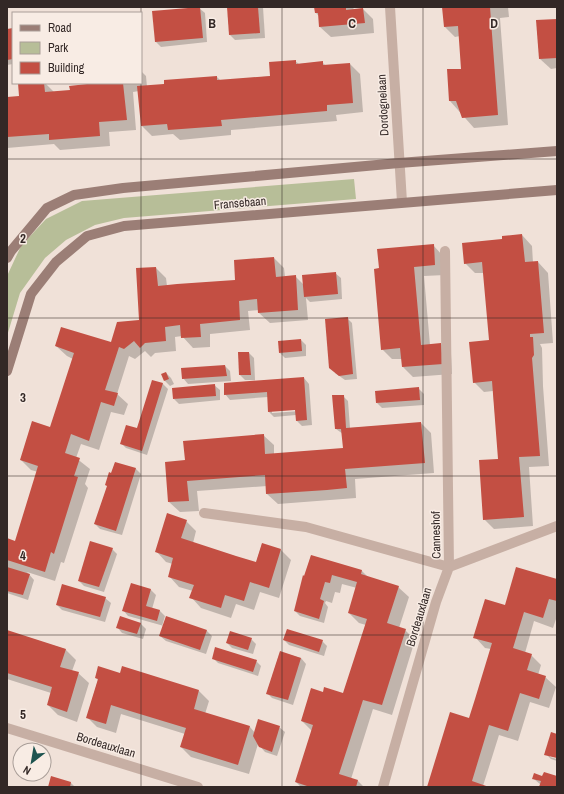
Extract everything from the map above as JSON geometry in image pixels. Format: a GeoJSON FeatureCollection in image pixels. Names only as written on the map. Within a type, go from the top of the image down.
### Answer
{"type":"FeatureCollection","features":[{"type":"Feature","properties":{"kind":"street","name":"Dordognelaan"},"geometry":{"type":"LineString","coordinates":[[390,7],[402,202]]}},
{"type":"Feature","properties":{"kind":"street"},"geometry":{"type":"LineString","coordinates":[[7,258],[11,250],[47,208],[74,195],[123,188],[399,163],[557,151]]}},
{"type":"Feature","properties":{"kind":"street","name":"Fransebaan"},"geometry":{"type":"LineString","coordinates":[[7,371],[30,294],[56,262],[87,236],[124,226],[557,190]]}},
{"type":"Feature","properties":{"kind":"street","name":"Canneshof"},"geometry":{"type":"LineString","coordinates":[[204,513],[306,527],[449,567],[445,251]]}},
{"type":"Feature","properties":{"kind":"street"},"geometry":{"type":"LineString","coordinates":[[449,567],[557,526]]}},
{"type":"Feature","properties":{"kind":"street","name":"Bordeauxlaan"},"geometry":{"type":"LineString","coordinates":[[384,787],[436,602],[449,567]]}},
{"type":"Feature","properties":{"kind":"street","name":"Bordeauxlaan"},"geometry":{"type":"LineString","coordinates":[[7,728],[196,787]]}},
{"type":"Feature","properties":{"kind":"green space"},"geometry":{"type":"Polygon","coordinates":[[[354,179],[356,199],[124,218],[95,225],[66,240],[45,258],[20,293],[7,336],[7,276],[21,246],[46,219],[82,201],[354,179]]]}},
{"type":"Feature","properties":{"kind":"building"},"geometry":{"type":"Polygon","coordinates":[[[200,7],[203,38],[155,42],[152,11],[200,7]]]}},
{"type":"Feature","properties":{"kind":"building"},"geometry":{"type":"Polygon","coordinates":[[[227,7],[258,7],[260,33],[229,35],[227,7]]]}},
{"type":"Feature","properties":{"kind":"building"},"geometry":{"type":"Polygon","coordinates":[[[314,7],[346,7],[346,10],[363,8],[365,23],[319,27],[318,13],[315,13],[314,7]]]}},
{"type":"Feature","properties":{"kind":"building"},"geometry":{"type":"Polygon","coordinates":[[[442,7],[490,7],[498,115],[462,118],[456,101],[449,101],[447,69],[461,69],[458,26],[444,27],[442,7]]]}},
{"type":"Feature","properties":{"kind":"building"},"geometry":{"type":"Polygon","coordinates":[[[557,19],[557,58],[539,59],[536,20],[557,19]]]}},
{"type":"Feature","properties":{"kind":"building"},"geometry":{"type":"Polygon","coordinates":[[[12,28],[12,59],[7,60],[7,29],[12,28]]]}},
{"type":"Feature","properties":{"kind":"building"},"geometry":{"type":"Polygon","coordinates":[[[296,60],[296,64],[323,61],[323,65],[350,63],[353,103],[327,105],[327,111],[221,120],[222,126],[168,130],[167,124],[141,126],[137,86],[164,84],[164,80],[217,76],[217,80],[270,76],[269,62],[296,60]]]}},
{"type":"Feature","properties":{"kind":"building"},"geometry":{"type":"Polygon","coordinates":[[[18,84],[44,84],[45,92],[70,90],[69,86],[87,84],[123,84],[127,120],[99,122],[100,136],[49,140],[49,134],[7,137],[7,97],[19,96],[18,84]]]}},
{"type":"Feature","properties":{"kind":"building"},"geometry":{"type":"Polygon","coordinates":[[[522,234],[525,262],[538,261],[544,333],[530,334],[530,337],[533,337],[534,355],[532,358],[540,456],[519,457],[524,517],[483,520],[479,460],[498,459],[492,381],[473,383],[469,342],[489,340],[482,262],[464,264],[462,243],[502,239],[502,236],[522,234]]]}},
{"type":"Feature","properties":{"kind":"building"},"geometry":{"type":"Polygon","coordinates":[[[434,244],[435,265],[414,267],[421,345],[441,343],[443,364],[402,367],[400,348],[381,350],[374,269],[379,268],[377,249],[434,244]]]}},
{"type":"Feature","properties":{"kind":"building"},"geometry":{"type":"Polygon","coordinates":[[[274,257],[276,277],[296,275],[298,310],[258,313],[257,299],[239,301],[240,320],[200,324],[201,337],[181,338],[180,325],[165,327],[166,341],[145,343],[140,348],[134,341],[124,349],[119,347],[105,390],[118,393],[114,406],[101,402],[89,441],[71,434],[65,453],[80,458],[74,476],[78,477],[54,554],[51,552],[45,572],[7,560],[7,538],[15,541],[38,466],[20,460],[32,421],[50,427],[74,353],[55,346],[61,327],[111,342],[117,322],[139,320],[136,268],[156,267],[158,286],[235,280],[234,260],[274,257]]]}},
{"type":"Feature","properties":{"kind":"building"},"geometry":{"type":"Polygon","coordinates":[[[336,272],[338,294],[304,297],[302,275],[336,272]]]}},
{"type":"Feature","properties":{"kind":"building"},"geometry":{"type":"Polygon","coordinates":[[[348,317],[353,374],[339,376],[329,368],[325,319],[348,317]]]}},
{"type":"Feature","properties":{"kind":"building"},"geometry":{"type":"Polygon","coordinates":[[[301,339],[302,351],[279,353],[278,341],[301,339]]]}},
{"type":"Feature","properties":{"kind":"building"},"geometry":{"type":"Polygon","coordinates":[[[238,352],[249,352],[251,375],[239,375],[238,352]]]}},
{"type":"Feature","properties":{"kind":"building"},"geometry":{"type":"Polygon","coordinates":[[[225,365],[227,376],[182,379],[181,368],[225,365]]]}},
{"type":"Feature","properties":{"kind":"building"},"geometry":{"type":"Polygon","coordinates":[[[166,372],[169,379],[164,381],[161,374],[166,372]]]}},
{"type":"Feature","properties":{"kind":"building"},"geometry":{"type":"Polygon","coordinates":[[[304,377],[307,420],[296,421],[295,410],[268,412],[267,392],[224,395],[224,383],[304,377]]]}},
{"type":"Feature","properties":{"kind":"building"},"geometry":{"type":"Polygon","coordinates":[[[152,380],[163,383],[142,451],[120,444],[126,425],[137,428],[152,380]]]}},
{"type":"Feature","properties":{"kind":"building"},"geometry":{"type":"Polygon","coordinates":[[[215,384],[216,396],[173,399],[172,388],[215,384]]]}},
{"type":"Feature","properties":{"kind":"building"},"geometry":{"type":"Polygon","coordinates":[[[419,387],[420,400],[376,403],[375,391],[419,387]]]}},
{"type":"Feature","properties":{"kind":"building"},"geometry":{"type":"Polygon","coordinates":[[[332,395],[344,395],[346,428],[421,422],[425,463],[345,469],[347,488],[327,490],[266,494],[265,475],[187,481],[189,501],[168,502],[165,462],[185,460],[183,441],[264,434],[265,454],[343,448],[341,429],[335,429],[332,395]]]}},
{"type":"Feature","properties":{"kind":"building"},"geometry":{"type":"Polygon","coordinates":[[[115,462],[136,468],[116,531],[94,524],[107,486],[105,485],[109,472],[111,473],[115,462]]]}},
{"type":"Feature","properties":{"kind":"building"},"geometry":{"type":"Polygon","coordinates":[[[167,513],[187,520],[181,538],[236,556],[256,562],[262,543],[281,549],[269,588],[250,582],[244,601],[225,595],[221,608],[189,598],[194,585],[168,577],[173,558],[155,552],[167,513]]]}},
{"type":"Feature","properties":{"kind":"building"},"geometry":{"type":"Polygon","coordinates":[[[90,541],[113,548],[99,587],[78,581],[90,541]]]}},
{"type":"Feature","properties":{"kind":"building"},"geometry":{"type":"Polygon","coordinates":[[[311,555],[362,570],[361,574],[399,586],[387,623],[406,629],[382,705],[363,700],[339,774],[358,780],[356,787],[310,787],[295,782],[313,725],[301,721],[311,688],[323,692],[324,687],[343,693],[367,619],[348,613],[357,582],[332,575],[330,583],[325,582],[320,599],[324,601],[319,619],[294,611],[303,575],[304,576],[311,555]]]}},
{"type":"Feature","properties":{"kind":"building"},"geometry":{"type":"Polygon","coordinates":[[[7,567],[30,574],[23,595],[7,591],[7,567]]]}},
{"type":"Feature","properties":{"kind":"building"},"geometry":{"type":"Polygon","coordinates":[[[516,567],[557,579],[557,601],[549,599],[543,618],[524,612],[513,648],[532,654],[527,670],[546,676],[539,699],[520,693],[508,731],[489,725],[472,781],[489,787],[427,787],[450,712],[469,718],[475,699],[492,643],[473,638],[485,599],[505,605],[516,567]]]}},
{"type":"Feature","properties":{"kind":"building"},"geometry":{"type":"Polygon","coordinates":[[[131,583],[151,589],[146,606],[160,610],[157,621],[122,611],[131,583]]]}},
{"type":"Feature","properties":{"kind":"building"},"geometry":{"type":"Polygon","coordinates":[[[62,584],[106,597],[100,617],[56,605],[62,584]]]}},
{"type":"Feature","properties":{"kind":"building"},"geometry":{"type":"Polygon","coordinates":[[[120,616],[141,623],[137,634],[116,628],[120,616]]]}},
{"type":"Feature","properties":{"kind":"building"},"geometry":{"type":"Polygon","coordinates":[[[166,616],[207,630],[200,650],[159,636],[166,616]]]}},
{"type":"Feature","properties":{"kind":"building"},"geometry":{"type":"Polygon","coordinates":[[[287,629],[323,640],[319,652],[283,640],[287,629]]]}},
{"type":"Feature","properties":{"kind":"building"},"geometry":{"type":"Polygon","coordinates":[[[7,630],[66,649],[60,667],[79,672],[67,712],[47,705],[52,687],[7,673],[7,630]]]}},
{"type":"Feature","properties":{"kind":"building"},"geometry":{"type":"Polygon","coordinates":[[[230,631],[252,638],[248,650],[226,643],[230,631]]]}},
{"type":"Feature","properties":{"kind":"building"},"geometry":{"type":"Polygon","coordinates":[[[215,647],[257,660],[253,672],[212,659],[215,647]]]}},
{"type":"Feature","properties":{"kind":"building"},"geometry":{"type":"Polygon","coordinates":[[[280,651],[301,658],[288,700],[266,694],[280,651]]]}},
{"type":"Feature","properties":{"kind":"building"},"geometry":{"type":"Polygon","coordinates":[[[98,666],[120,673],[122,666],[199,690],[194,709],[250,726],[238,765],[180,747],[186,728],[111,705],[106,724],[86,718],[98,679],[95,678],[98,666]]]}},
{"type":"Feature","properties":{"kind":"building"},"geometry":{"type":"Polygon","coordinates":[[[258,719],[280,726],[272,752],[259,747],[253,736],[258,719]]]}},
{"type":"Feature","properties":{"kind":"building"},"geometry":{"type":"Polygon","coordinates":[[[551,732],[557,734],[557,758],[544,755],[551,732]]]}},
{"type":"Feature","properties":{"kind":"building"},"geometry":{"type":"Polygon","coordinates":[[[544,772],[557,776],[557,787],[539,787],[541,781],[532,779],[534,773],[542,776],[544,772]]]}},
{"type":"Feature","properties":{"kind":"building"},"geometry":{"type":"Polygon","coordinates":[[[52,776],[71,782],[70,787],[48,787],[49,782],[52,782],[52,776]]]}}]}
